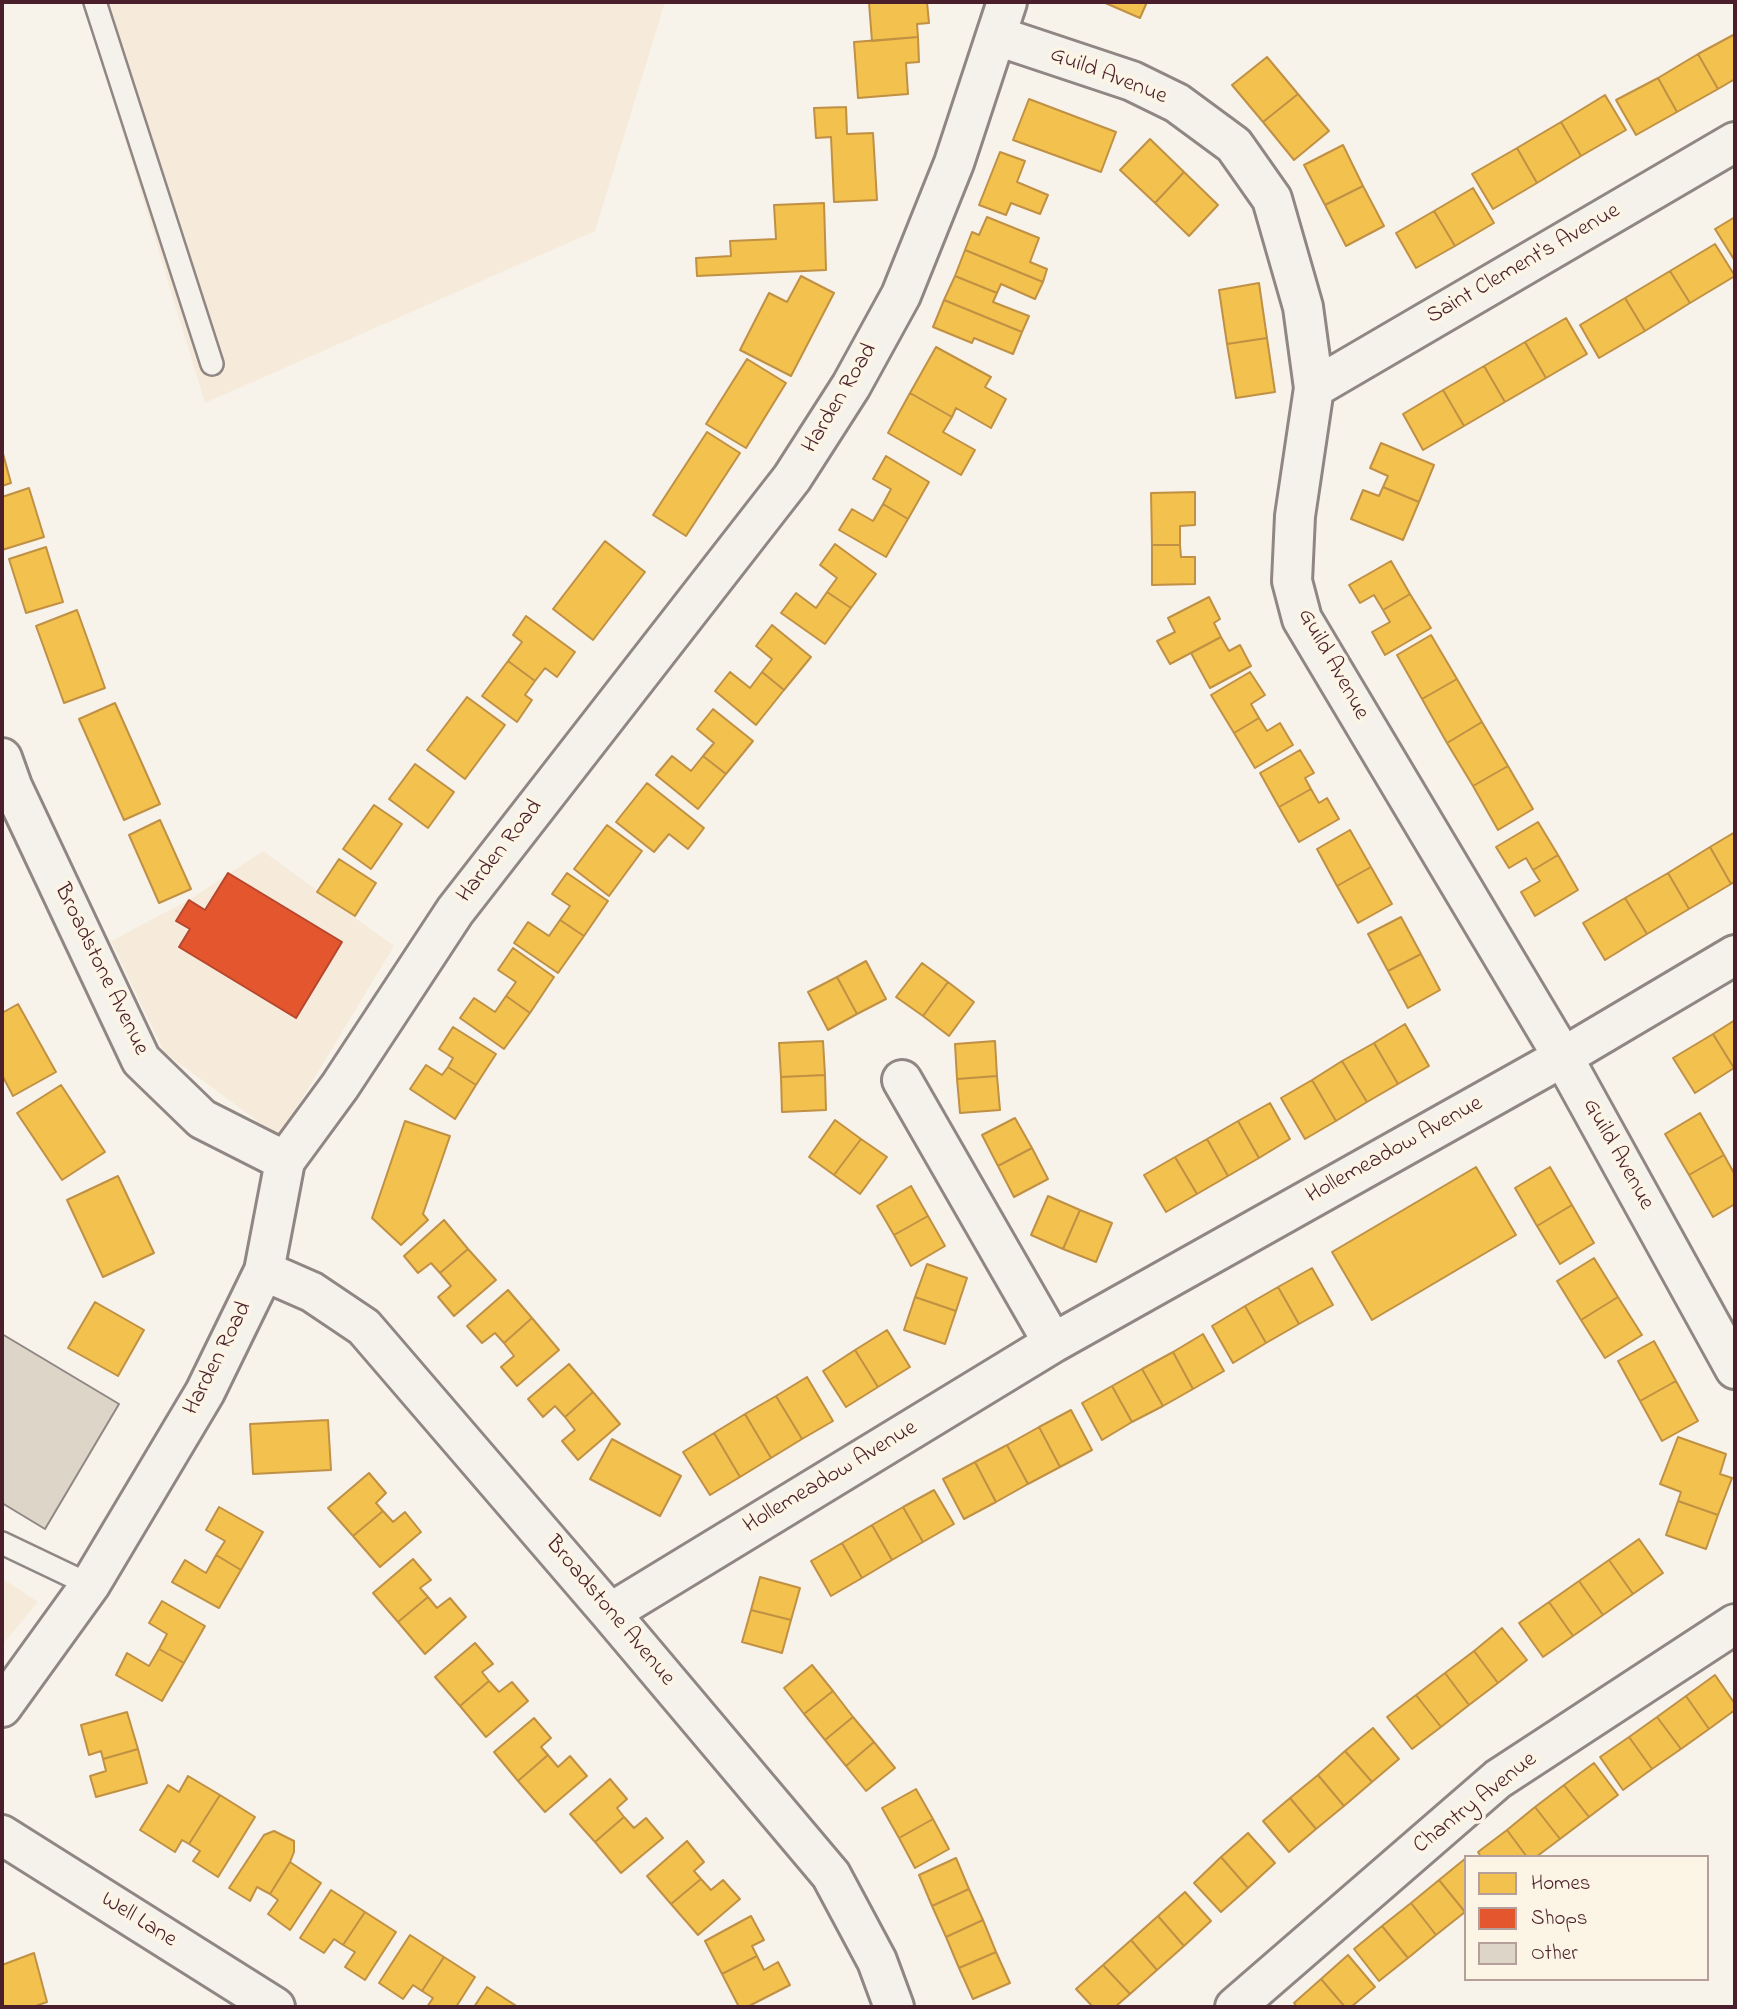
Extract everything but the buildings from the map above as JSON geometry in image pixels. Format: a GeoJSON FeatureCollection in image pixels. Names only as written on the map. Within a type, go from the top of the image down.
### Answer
{"type":"FeatureCollection","features":[{"type":"Feature","properties":{"kind":"street","name":"Guild Avenue"},"geometry":{"type":"LineString","coordinates":[[1002,19],[1177,103],[1234,145],[1272,199],[1303,307],[1314,388],[1295,516],[1292,581],[1302,619],[1563,1056],[1735,1369]]}},
{"type":"Feature","properties":{"kind":"street","name":"Harden Road"},"geometry":{"type":"LineString","coordinates":[[2,1707],[90,1585],[205,1392],[264,1271],[285,1161],[340,1086],[455,911],[792,478],[851,386],[901,295],[954,163],[1002,19]]}},
{"type":"Feature","properties":{"kind":"street","name":"Saint Clement's Avenue"},"geometry":{"type":"LineString","coordinates":[[1314,388],[1735,142]]}},
{"type":"Feature","properties":{"kind":"street","name":"Broadstone Avenue"},"geometry":{"type":"LineString","coordinates":[[5,778],[141,1060],[202,1119],[285,1161]]}},
{"type":"Feature","properties":{"kind":"street","name":"Hollemeadow Avenue"},"geometry":{"type":"LineString","coordinates":[[610,1613],[1053,1343],[1563,1056],[1735,955]]}},
{"type":"Feature","properties":{"kind":"street"},"geometry":{"type":"LineString","coordinates":[[902,1080],[1053,1343]]}},
{"type":"Feature","properties":{"kind":"street","name":"Broadstone Avenue"},"geometry":{"type":"LineString","coordinates":[[264,1271],[312,1292],[364,1326],[610,1613],[831,1875],[877,1961],[894,2007]]}},
{"type":"Feature","properties":{"kind":"street","name":"Chantry Avenue"},"geometry":{"type":"LineString","coordinates":[[1235,2007],[1498,1779],[1735,1624]]}},
{"type":"Feature","properties":{"kind":"street","name":"Well Lane"},"geometry":{"type":"LineString","coordinates":[[2,1835],[275,2007]]}},
{"type":"Feature","properties":{"kind":"lane"},"geometry":{"type":"LineString","coordinates":[[95,2],[212,364]]}},
{"type":"Feature","properties":{"kind":"lane"},"geometry":{"type":"LineString","coordinates":[[2,1543],[90,1585]]}},
{"type":"Feature","properties":{"kind":"shaded area"},"geometry":{"type":"Polygon","coordinates":[[[83,2],[665,2],[595,231],[205,403],[83,2]]]}},
{"type":"Feature","properties":{"kind":"shaded area"},"geometry":{"type":"Polygon","coordinates":[[[263,851],[394,946],[279,1137],[164,1052],[111,941],[189,900],[263,851]]]}},
{"type":"Feature","properties":{"kind":"shaded area"},"geometry":{"type":"Polygon","coordinates":[[[2,1578],[38,1602],[2,1645],[2,1578]]]}}]}
